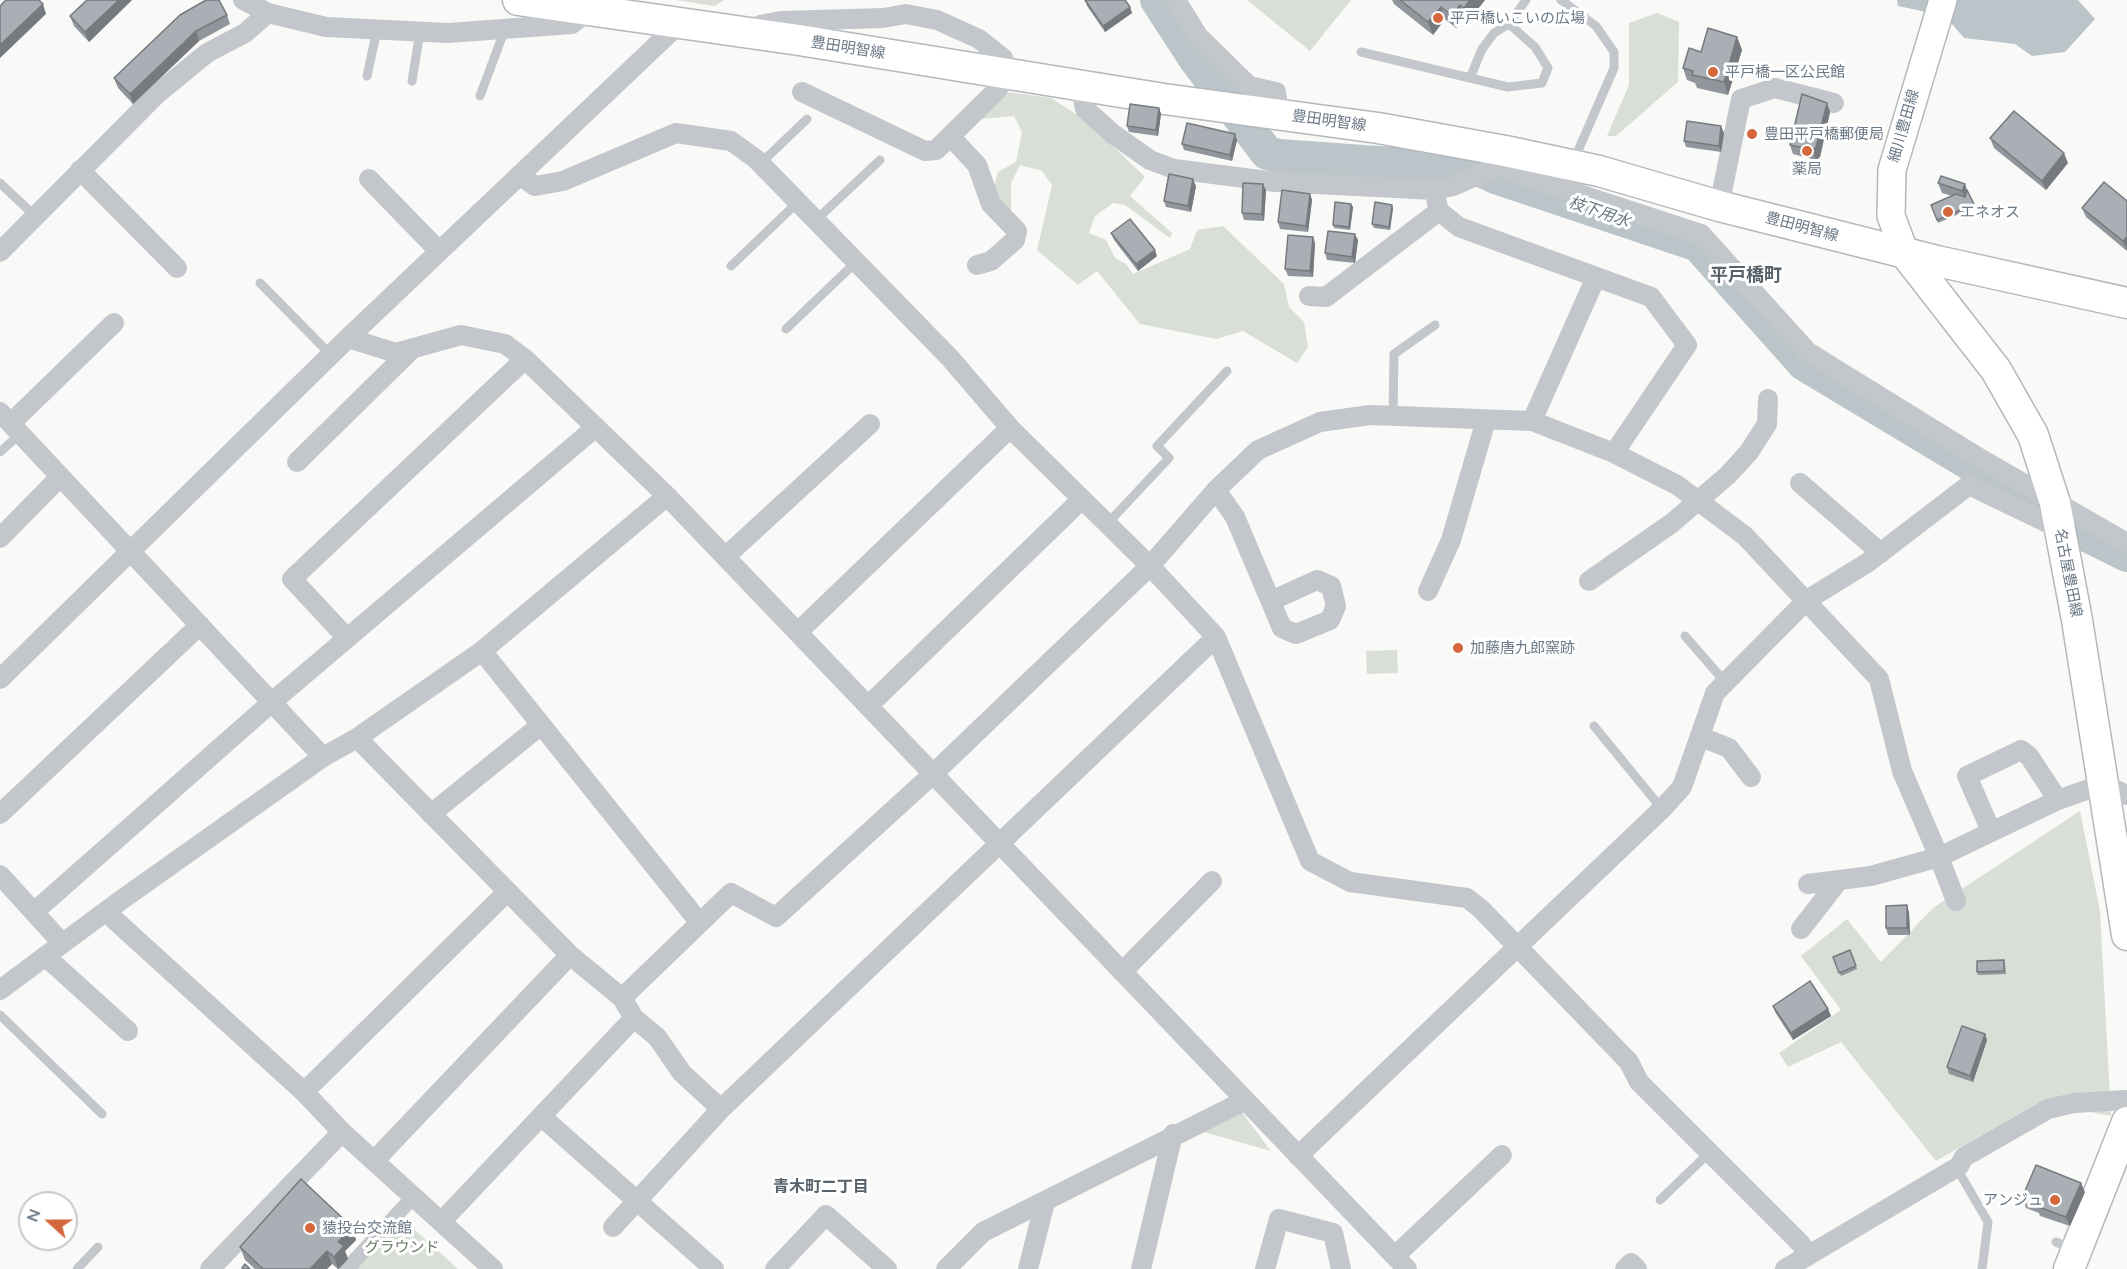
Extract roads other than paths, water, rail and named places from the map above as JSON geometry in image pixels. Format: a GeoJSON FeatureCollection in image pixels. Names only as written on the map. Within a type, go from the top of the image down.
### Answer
{"type":"FeatureCollection","features":[{"type":"Feature","properties":{"kind":"main road","name":"豊田明智線"},"geometry":{"type":"LineString","coordinates":[[518,0],[587,12],[747,33],[1164,99],[1274,112],[1500,161],[1572,165],[1719,206],[1905,253],[2127,303]]}},
{"type":"Feature","properties":{"kind":"main road","name":"細川豊田線"},"geometry":{"type":"LineString","coordinates":[[1905,253],[1891,216],[1892,170],[1913,92],[1943,0]]}},
{"type":"Feature","properties":{"kind":"main road","name":"名古屋豊田線"},"geometry":{"type":"LineString","coordinates":[[1905,253],[1996,370],[2033,435],[2058,516],[2115,789],[2127,935]]}},
{"type":"Feature","properties":{"kind":"main road"},"geometry":{"type":"LineString","coordinates":[[2067,1254],[2127,1122]]}},
{"type":"Feature","properties":{"kind":"street"},"geometry":{"type":"LineString","coordinates":[[243,0],[268,13],[326,27],[448,33],[572,24],[587,12]]}},
{"type":"Feature","properties":{"kind":"street"},"geometry":{"type":"LineString","coordinates":[[1176,0],[1198,36],[1249,86],[1276,92],[1274,112]]}},
{"type":"Feature","properties":{"kind":"street"},"geometry":{"type":"LineString","coordinates":[[747,33],[760,25],[781,21],[884,18],[907,7],[979,39],[1003,58],[1007,74],[997,90],[936,150],[926,151],[802,92]]}},
{"type":"Feature","properties":{"kind":"street"},"geometry":{"type":"LineString","coordinates":[[0,252],[166,87],[207,53],[245,33],[268,13]]}},
{"type":"Feature","properties":{"kind":"street"},"geometry":{"type":"LineString","coordinates":[[0,679],[348,338],[679,24]]}},
{"type":"Feature","properties":{"kind":"street"},"geometry":{"type":"LineString","coordinates":[[1080,85],[1085,109],[1106,128],[1150,160],[1174,169],[1276,182],[1434,190],[1468,178],[1500,161],[1524,176],[1701,234],[1808,352],[2058,516]]}},
{"type":"Feature","properties":{"kind":"street"},"geometry":{"type":"LineString","coordinates":[[1719,206],[1741,99],[1775,88],[1834,103]]}},
{"type":"Feature","properties":{"kind":"street"},"geometry":{"type":"LineString","coordinates":[[519,174],[535,186],[563,181],[676,133],[731,141],[760,164],[950,358],[1010,428],[1150,566],[1215,637],[1310,861],[1350,882],[1467,898],[1629,1062],[1639,1082],[1809,1255]]}},
{"type":"Feature","properties":{"kind":"street"},"geometry":{"type":"LineString","coordinates":[[950,136],[977,165],[992,204],[1017,231],[1015,240],[991,261],[977,265]]}},
{"type":"Feature","properties":{"kind":"street"},"geometry":{"type":"LineString","coordinates":[[80,170],[177,268]]}},
{"type":"Feature","properties":{"kind":"street"},"geometry":{"type":"LineString","coordinates":[[369,179],[439,251]]}},
{"type":"Feature","properties":{"kind":"street"},"geometry":{"type":"LineString","coordinates":[[1434,190],[1439,211],[1459,227],[1651,297],[1687,345],[1614,453]]}},
{"type":"Feature","properties":{"kind":"street"},"geometry":{"type":"LineString","coordinates":[[1309,296],[1326,297],[1439,211]]}},
{"type":"Feature","properties":{"kind":"street"},"geometry":{"type":"LineString","coordinates":[[1532,421],[1596,277]]}},
{"type":"Feature","properties":{"kind":"street"},"geometry":{"type":"LineString","coordinates":[[114,323],[10,423],[323,757]]}},
{"type":"Feature","properties":{"kind":"street"},"geometry":{"type":"LineString","coordinates":[[348,338],[396,353],[461,335],[505,344],[525,359],[725,556],[1401,1263],[1502,1155]]}},
{"type":"Feature","properties":{"kind":"street"},"geometry":{"type":"LineString","coordinates":[[297,462],[411,350]]}},
{"type":"Feature","properties":{"kind":"street"},"geometry":{"type":"LineString","coordinates":[[347,638],[292,579],[525,359]]}},
{"type":"Feature","properties":{"kind":"street"},"geometry":{"type":"LineString","coordinates":[[1589,582],[1700,501],[1749,452],[1767,424],[1768,399]]}},
{"type":"Feature","properties":{"kind":"street"},"geometry":{"type":"LineString","coordinates":[[622,998],[731,893],[776,917],[933,774],[1150,566],[1216,490],[1258,450],[1320,422],[1370,415],[1532,421],[1614,453],[1677,485],[1745,536],[1879,679],[1902,771],[1956,901]]}},
{"type":"Feature","properties":{"kind":"street"},"geometry":{"type":"LineString","coordinates":[[1428,591],[1450,540],[1486,420]]}},
{"type":"Feature","properties":{"kind":"street"},"geometry":{"type":"LineString","coordinates":[[725,556],[870,424]]}},
{"type":"Feature","properties":{"kind":"street"},"geometry":{"type":"LineString","coordinates":[[34,912],[272,702],[596,427]]}},
{"type":"Feature","properties":{"kind":"street"},"geometry":{"type":"LineString","coordinates":[[798,633],[1010,428]]}},
{"type":"Feature","properties":{"kind":"street"},"geometry":{"type":"LineString","coordinates":[[0,538],[60,477]]}},
{"type":"Feature","properties":{"kind":"street"},"geometry":{"type":"LineString","coordinates":[[1800,483],[1881,552]]}},
{"type":"Feature","properties":{"kind":"street"},"geometry":{"type":"LineString","coordinates":[[1298,1156],[1662,809],[1682,787],[1716,693],[1807,600],[1881,552],[1969,485],[2127,543]]}},
{"type":"Feature","properties":{"kind":"street"},"geometry":{"type":"LineString","coordinates":[[1216,490],[1235,517],[1271,601]]}},
{"type":"Feature","properties":{"kind":"street"},"geometry":{"type":"LineString","coordinates":[[0,990],[62,943],[323,757],[357,738],[482,651],[666,496]]}},
{"type":"Feature","properties":{"kind":"street"},"geometry":{"type":"LineString","coordinates":[[868,706],[1081,500]]}},
{"type":"Feature","properties":{"kind":"street"},"geometry":{"type":"LineString","coordinates":[[0,814],[200,625]]}},
{"type":"Feature","properties":{"kind":"street"},"geometry":{"type":"LineString","coordinates":[[613,1227],[639,1202],[721,1109],[1215,637]]}},
{"type":"Feature","properties":{"kind":"street"},"geometry":{"type":"LineString","coordinates":[[482,651],[700,923]]}},
{"type":"Feature","properties":{"kind":"street"},"geometry":{"type":"LineString","coordinates":[[431,814],[541,725]]}},
{"type":"Feature","properties":{"kind":"street"},"geometry":{"type":"LineString","coordinates":[[1701,737],[1730,748],[1751,777]]}},
{"type":"Feature","properties":{"kind":"street"},"geometry":{"type":"LineString","coordinates":[[357,738],[570,955],[622,998],[634,1018],[657,1037],[682,1073],[721,1109]]}},
{"type":"Feature","properties":{"kind":"street"},"geometry":{"type":"LineString","coordinates":[[1991,831],[1967,776],[2021,750],[2028,756],[2058,800]]}},
{"type":"Feature","properties":{"kind":"street"},"geometry":{"type":"LineString","coordinates":[[1808,884],[1871,876],[1939,857],[2058,800],[2115,789]]}},
{"type":"Feature","properties":{"kind":"street"},"geometry":{"type":"LineString","coordinates":[[0,875],[62,943]]}},
{"type":"Feature","properties":{"kind":"street"},"geometry":{"type":"LineString","coordinates":[[1801,929],[1839,880]]}},
{"type":"Feature","properties":{"kind":"street"},"geometry":{"type":"LineString","coordinates":[[1122,972],[1212,881]]}},
{"type":"Feature","properties":{"kind":"street"},"geometry":{"type":"LineString","coordinates":[[304,1092],[507,892]]}},
{"type":"Feature","properties":{"kind":"street"},"geometry":{"type":"LineString","coordinates":[[106,912],[304,1092],[342,1132],[494,1269]]}},
{"type":"Feature","properties":{"kind":"street"},"geometry":{"type":"LineString","coordinates":[[374,1161],[570,955]]}},
{"type":"Feature","properties":{"kind":"street"},"geometry":{"type":"LineString","coordinates":[[45,956],[128,1031]]}},
{"type":"Feature","properties":{"kind":"street"},"geometry":{"type":"LineString","coordinates":[[441,1222],[634,1018]]}},
{"type":"Feature","properties":{"kind":"street"},"geometry":{"type":"LineString","coordinates":[[1785,1269],[1956,1167],[1964,1157],[2048,1109],[2074,1103],[2127,1100]]}},
{"type":"Feature","properties":{"kind":"street"},"geometry":{"type":"LineString","coordinates":[[946,1269],[983,1232],[1173,1134],[1244,1101]]}},
{"type":"Feature","properties":{"kind":"street"},"geometry":{"type":"LineString","coordinates":[[542,1117],[714,1269]]}},
{"type":"Feature","properties":{"kind":"street"},"geometry":{"type":"LineString","coordinates":[[210,1269],[342,1132]]}},
{"type":"Feature","properties":{"kind":"street"},"geometry":{"type":"LineString","coordinates":[[1141,1269],[1173,1134]]}},
{"type":"Feature","properties":{"kind":"street"},"geometry":{"type":"LineString","coordinates":[[346,1269],[413,1197]]}},
{"type":"Feature","properties":{"kind":"street"},"geometry":{"type":"LineString","coordinates":[[1028,1269],[1045,1202]]}},
{"type":"Feature","properties":{"kind":"street"},"geometry":{"type":"LineString","coordinates":[[775,1269],[826,1215],[887,1269]]}},
{"type":"Feature","properties":{"kind":"street"},"geometry":{"type":"LineString","coordinates":[[1265,1269],[1279,1219],[1332,1233],[1356,1217]]}},
{"type":"Feature","properties":{"kind":"street"},"geometry":{"type":"LineString","coordinates":[[1332,1233],[1341,1269]]}},
{"type":"Feature","properties":{"kind":"street"},"geometry":{"type":"LineString","coordinates":[[1624,1269],[1631,1263],[1638,1269]]}},
{"type":"Feature","properties":{"kind":"lane"},"geometry":{"type":"LineString","coordinates":[[1470,78],[1482,48],[1494,33],[1509,24],[1526,0]]}},
{"type":"Feature","properties":{"kind":"lane"},"geometry":{"type":"LineString","coordinates":[[1561,0],[1596,26],[1608,40],[1614,52],[1614,68],[1572,165]]}},
{"type":"Feature","properties":{"kind":"lane"},"geometry":{"type":"LineString","coordinates":[[1361,52],[1508,87],[1542,82],[1548,68],[1535,47],[1509,24]]}},
{"type":"Feature","properties":{"kind":"lane"},"geometry":{"type":"LineString","coordinates":[[480,96],[505,29]]}},
{"type":"Feature","properties":{"kind":"lane"},"geometry":{"type":"LineString","coordinates":[[367,76],[377,30]]}},
{"type":"Feature","properties":{"kind":"lane"},"geometry":{"type":"LineString","coordinates":[[412,81],[420,32]]}},
{"type":"Feature","properties":{"kind":"lane"},"geometry":{"type":"LineString","coordinates":[[760,164],[807,119]]}},
{"type":"Feature","properties":{"kind":"lane"},"geometry":{"type":"LineString","coordinates":[[816,220],[880,160]]}},
{"type":"Feature","properties":{"kind":"lane"},"geometry":{"type":"LineString","coordinates":[[0,183],[36,217]]}},
{"type":"Feature","properties":{"kind":"lane"},"geometry":{"type":"LineString","coordinates":[[731,266],[798,202]]}},
{"type":"Feature","properties":{"kind":"lane"},"geometry":{"type":"LineString","coordinates":[[786,329],[856,262]]}},
{"type":"Feature","properties":{"kind":"lane"},"geometry":{"type":"LineString","coordinates":[[260,283],[331,355]]}},
{"type":"Feature","properties":{"kind":"lane"},"geometry":{"type":"LineString","coordinates":[[1393,416],[1394,354],[1434,325]]}},
{"type":"Feature","properties":{"kind":"lane"},"geometry":{"type":"LineString","coordinates":[[1107,524],[1169,458],[1156,446],[1227,371]]}},
{"type":"Feature","properties":{"kind":"lane"},"geometry":{"type":"LineString","coordinates":[[0,453],[10,423]]}},
{"type":"Feature","properties":{"kind":"lane"},"geometry":{"type":"LineString","coordinates":[[1685,636],[1725,682]]}},
{"type":"Feature","properties":{"kind":"lane"},"geometry":{"type":"LineString","coordinates":[[1594,726],[1662,809]]}},
{"type":"Feature","properties":{"kind":"lane"},"geometry":{"type":"LineString","coordinates":[[0,1015],[102,1114]]}},
{"type":"Feature","properties":{"kind":"lane"},"geometry":{"type":"LineString","coordinates":[[1660,1200],[1710,1152]]}},
{"type":"Feature","properties":{"kind":"lane"},"geometry":{"type":"LineString","coordinates":[[1956,1167],[1988,1222],[1982,1269]]}},
{"type":"Feature","properties":{"kind":"lane"},"geometry":{"type":"LineString","coordinates":[[77,1269],[98,1247]]}},
{"type":"Feature","properties":{"kind":"waterway","name":"枝下用水"},"geometry":{"type":"LineString","coordinates":[[1157,0],[1196,60],[1267,153],[1279,156],[1406,165],[1468,164],[1498,178],[1698,245],[1804,364],[2032,501]]}},
{"type":"Feature","properties":{"kind":"waterway","name":"枝下用水"},"geometry":{"type":"LineString","coordinates":[[2089,536],[2127,555]]}},
{"type":"Feature","properties":{"kind":"place","name":"平戸橋いこいの広場"},"geometry":{"type":"Point","coordinates":[1438,18]}},
{"type":"Feature","properties":{"kind":"place","name":"平戸橋一区公民館"},"geometry":{"type":"Point","coordinates":[1713,72]}},
{"type":"Feature","properties":{"kind":"place","name":"豊田平戸橋郵便局"},"geometry":{"type":"Point","coordinates":[1752,134]}},
{"type":"Feature","properties":{"kind":"place","name":"薬局"},"geometry":{"type":"Point","coordinates":[1807,151]}},
{"type":"Feature","properties":{"kind":"place","name":"エネオス"},"geometry":{"type":"Point","coordinates":[1948,212]}},
{"type":"Feature","properties":{"kind":"place","name":"加藤唐九郎窯跡"},"geometry":{"type":"Point","coordinates":[1458,648]}},
{"type":"Feature","properties":{"kind":"place","name":"アンジュ"},"geometry":{"type":"Point","coordinates":[2055,1200]}},
{"type":"Feature","properties":{"kind":"place","name":"猿投台交流館"},"geometry":{"type":"Point","coordinates":[310,1228]}},
{"type":"Feature","properties":{"kind":"district","name":"平戸橋町"},"geometry":{"type":"Point","coordinates":[1746,276]}},
{"type":"Feature","properties":{"kind":"district","name":"青木町二丁目"},"geometry":{"type":"Point","coordinates":[821,1187]}},
{"type":"Feature","properties":{"kind":"park label","name":"グラウンド"},"geometry":{"type":"Point","coordinates":[402,1247]}}]}
